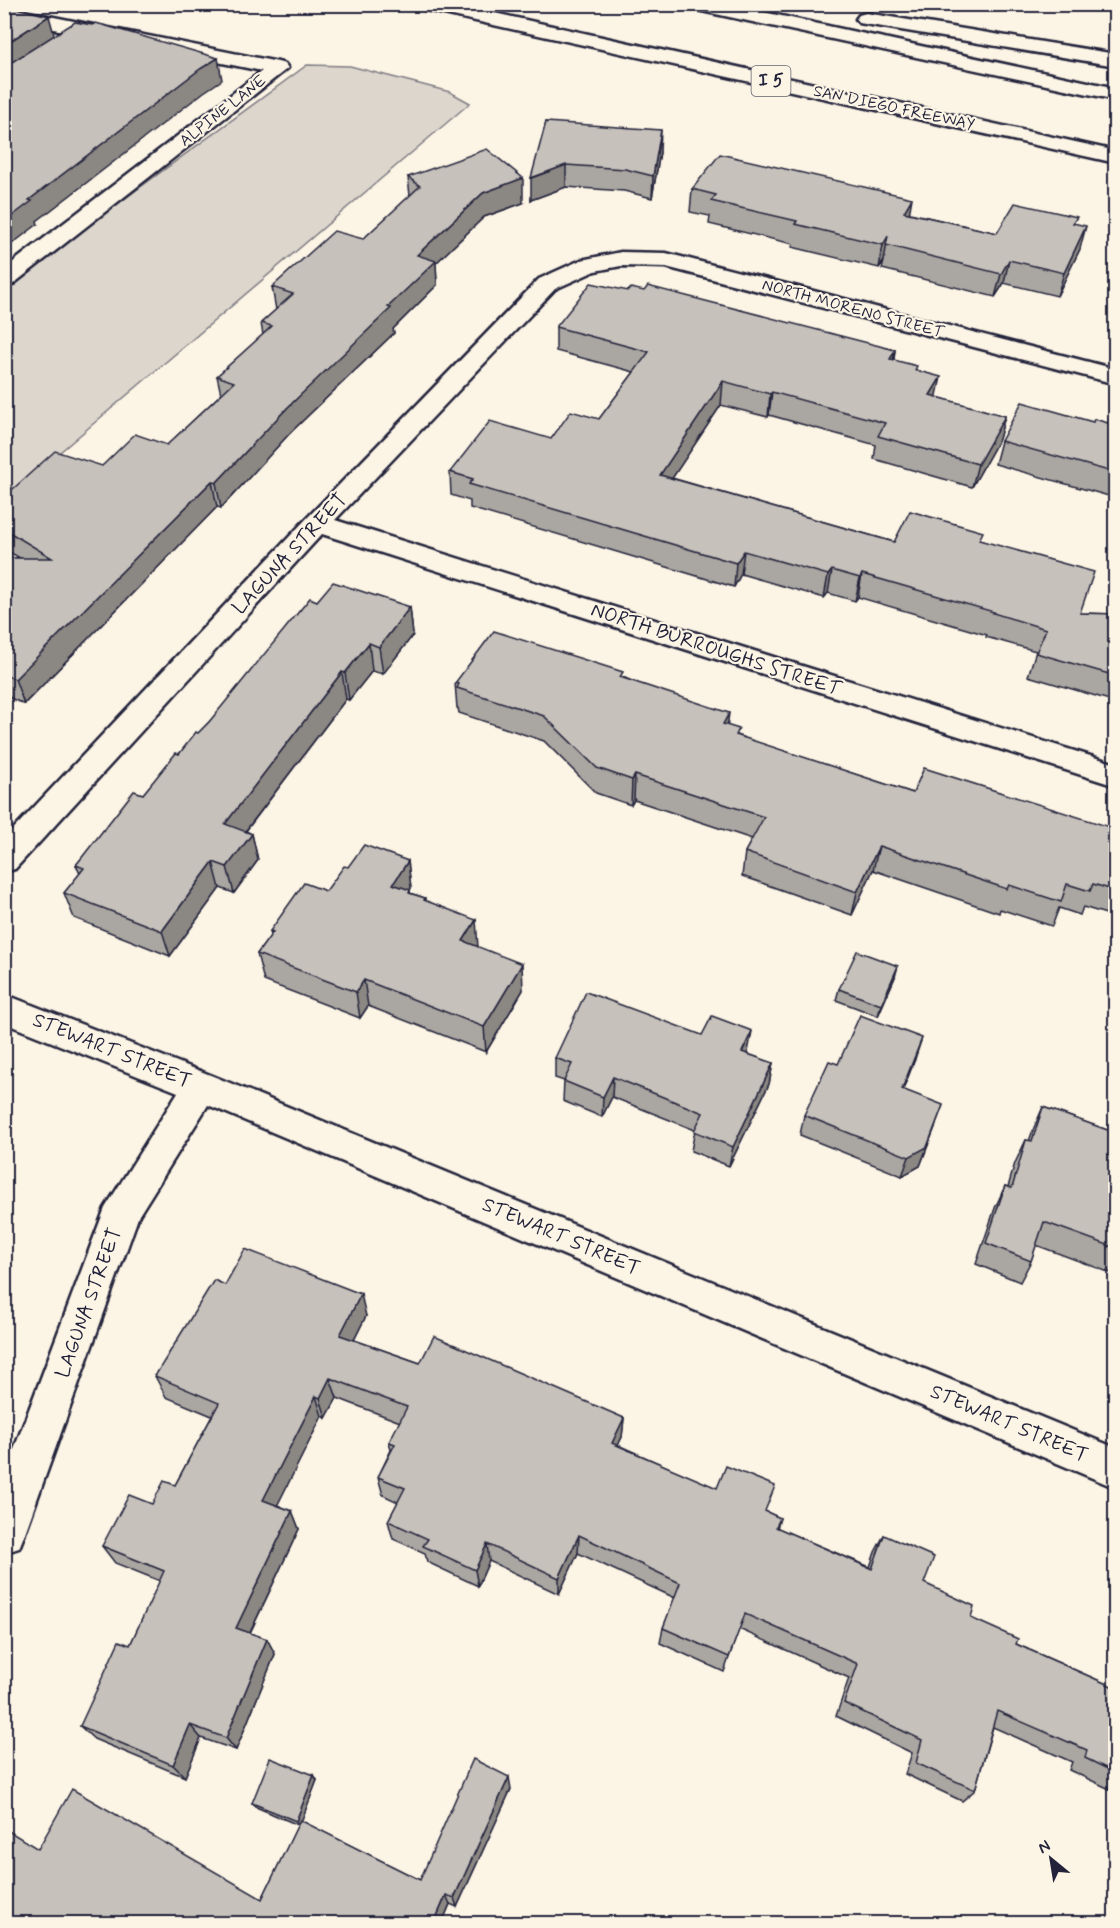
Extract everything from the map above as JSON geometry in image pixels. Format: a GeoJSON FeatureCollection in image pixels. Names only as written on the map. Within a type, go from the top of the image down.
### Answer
{"type":"FeatureCollection","features":[{"type":"Feature","properties":{"kind":"main road","name":"SAN DIEGO FREEWAY"},"geometry":{"type":"LineString","coordinates":[[426,4],[1116,157]]}},
{"type":"Feature","properties":{"kind":"main road"},"geometry":{"type":"LineString","coordinates":[[697,4],[1116,94]]}},
{"type":"Feature","properties":{"kind":"main road"},"geometry":{"type":"LineString","coordinates":[[776,4],[823,12]]}},
{"type":"Feature","properties":{"kind":"main road","name":"ALPINE LANE"},"geometry":{"type":"LineString","coordinates":[[4,13],[278,68],[4,280]]}},
{"type":"Feature","properties":{"kind":"main road"},"geometry":{"type":"LineString","coordinates":[[846,16],[1116,60]]}},
{"type":"Feature","properties":{"kind":"main road"},"geometry":{"type":"LineString","coordinates":[[67,41],[85,29]]}},
{"type":"Feature","properties":{"kind":"main road","name":"NORTH MORENO STREET"},"geometry":{"type":"LineString","coordinates":[[589,265],[621,259],[666,260],[1116,377]]}},
{"type":"Feature","properties":{"kind":"main road","name":"LAGUNA STREET"},"geometry":{"type":"LineString","coordinates":[[4,860],[317,523],[548,284],[589,265]]}},
{"type":"Feature","properties":{"kind":"main road","name":"NORTH BURROUGHS STREET"},"geometry":{"type":"LineString","coordinates":[[317,523],[1116,775]]}},
{"type":"Feature","properties":{"kind":"main road","name":"STEWART STREET"},"geometry":{"type":"LineString","coordinates":[[4,1008],[201,1086],[1116,1468]]}},
{"type":"Feature","properties":{"kind":"main road","name":"LAGUNA STREET"},"geometry":{"type":"LineString","coordinates":[[4,1533],[123,1208],[201,1086]]}},
{"type":"Feature","properties":{"kind":"shaded area"},"geometry":{"type":"Polygon","coordinates":[[[307,65],[350,66],[450,92],[470,103],[5,499],[4,287],[307,65]]]}},
{"type":"Feature","properties":{"kind":"building"},"geometry":{"type":"Polygon","coordinates":[[[4,5],[49,16],[4,45],[4,5]]]}},
{"type":"Feature","properties":{"kind":"building"},"geometry":{"type":"Polygon","coordinates":[[[75,22],[92,25],[96,23],[218,58],[200,69],[29,200],[32,201],[4,222],[4,67],[75,22]]]}},
{"type":"Feature","properties":{"kind":"building"},"geometry":{"type":"Polygon","coordinates":[[[546,122],[661,130],[653,176],[625,169],[566,165],[531,178],[546,122]]]}},
{"type":"Feature","properties":{"kind":"building"},"geometry":{"type":"Polygon","coordinates":[[[487,149],[523,178],[483,193],[417,255],[436,261],[388,307],[391,308],[287,408],[216,483],[212,481],[15,679],[4,675],[4,558],[52,558],[4,529],[4,497],[55,451],[102,466],[135,434],[167,445],[234,382],[217,376],[272,326],[261,323],[293,294],[272,287],[334,231],[363,239],[420,186],[408,177],[487,149]]]}},
{"type":"Feature","properties":{"kind":"building"},"geometry":{"type":"Polygon","coordinates":[[[720,154],[912,198],[904,212],[997,233],[1015,203],[1077,217],[1073,223],[1086,226],[1064,273],[1009,260],[1001,274],[886,245],[888,236],[883,245],[795,224],[797,221],[711,201],[716,195],[692,189],[720,154]]]}},
{"type":"Feature","properties":{"kind":"building"},"geometry":{"type":"Polygon","coordinates":[[[591,283],[628,291],[631,288],[644,291],[648,286],[895,350],[890,359],[917,366],[915,370],[941,377],[930,395],[1005,416],[978,464],[878,436],[885,423],[723,381],[660,475],[894,542],[910,511],[983,532],[979,540],[1094,572],[1080,613],[1116,614],[1116,676],[1036,653],[1046,629],[994,612],[862,574],[860,578],[832,570],[828,575],[744,551],[736,563],[469,484],[473,479],[450,472],[490,421],[551,439],[571,411],[599,419],[649,352],[556,327],[591,283]]]}},
{"type":"Feature","properties":{"kind":"building"},"geometry":{"type":"Polygon","coordinates":[[[1022,402],[1093,422],[1094,419],[1108,423],[1109,420],[1116,422],[1116,473],[1001,441],[1022,402]]]}},
{"type":"Feature","properties":{"kind":"building"},"geometry":{"type":"Polygon","coordinates":[[[333,582],[410,607],[379,647],[369,643],[345,673],[342,672],[225,824],[252,834],[227,867],[213,862],[162,931],[64,893],[84,868],[76,865],[134,791],[143,794],[176,753],[179,754],[196,732],[198,733],[209,722],[310,598],[317,601],[333,582]]]}},
{"type":"Feature","properties":{"kind":"building"},"geometry":{"type":"Polygon","coordinates":[[[494,631],[623,672],[620,677],[729,713],[723,724],[739,729],[736,735],[913,793],[924,768],[1116,829],[1116,891],[1093,884],[1090,891],[1067,884],[1061,902],[1009,885],[1007,889],[879,846],[857,892],[745,852],[764,817],[635,775],[632,780],[597,768],[544,716],[457,688],[459,684],[455,683],[494,631]]]}},
{"type":"Feature","properties":{"kind":"building"},"geometry":{"type":"Polygon","coordinates":[[[364,845],[408,861],[393,884],[410,890],[409,893],[425,898],[424,900],[476,920],[463,941],[522,964],[484,1027],[364,980],[356,992],[257,954],[273,932],[270,931],[304,883],[326,891],[344,866],[348,867],[364,845]]]}},
{"type":"Feature","properties":{"kind":"building"},"geometry":{"type":"Polygon","coordinates":[[[857,951],[898,966],[881,1005],[839,989],[857,951]]]}},
{"type":"Feature","properties":{"kind":"building"},"geometry":{"type":"Polygon","coordinates":[[[586,992],[702,1035],[712,1016],[752,1031],[742,1052],[773,1063],[733,1147],[694,1131],[703,1113],[613,1077],[603,1097],[564,1081],[572,1064],[555,1058],[586,992]]]}},
{"type":"Feature","properties":{"kind":"building"},"geometry":{"type":"Polygon","coordinates":[[[860,1015],[922,1038],[902,1089],[943,1105],[927,1147],[909,1157],[804,1115],[829,1061],[838,1064],[860,1015]]]}},
{"type":"Feature","properties":{"kind":"building"},"geometry":{"type":"Polygon","coordinates":[[[1043,1107],[1116,1133],[1116,1248],[1044,1222],[1031,1261],[986,1243],[1005,1186],[1012,1188],[1026,1140],[1032,1141],[1043,1107]]]}},
{"type":"Feature","properties":{"kind":"building"},"geometry":{"type":"Polygon","coordinates":[[[245,1249],[361,1294],[340,1335],[420,1363],[434,1336],[624,1418],[612,1443],[717,1488],[726,1466],[775,1486],[765,1511],[780,1518],[776,1527],[872,1569],[884,1535],[934,1557],[924,1583],[974,1606],[971,1618],[1018,1639],[1016,1644],[1116,1688],[1116,1773],[1085,1758],[1087,1750],[997,1711],[975,1790],[916,1763],[922,1740],[844,1703],[858,1664],[745,1614],[729,1657],[663,1628],[680,1583],[579,1535],[559,1578],[487,1544],[475,1570],[423,1546],[428,1539],[388,1521],[405,1488],[378,1477],[395,1444],[389,1442],[407,1407],[330,1378],[320,1398],[316,1396],[263,1500],[292,1511],[236,1628],[267,1639],[226,1738],[190,1725],[173,1765],[80,1726],[119,1641],[130,1645],[164,1571],[102,1546],[129,1495],[152,1504],[164,1481],[175,1485],[219,1403],[155,1376],[214,1280],[225,1285],[245,1249]]]}},
{"type":"Feature","properties":{"kind":"building"},"geometry":{"type":"Polygon","coordinates":[[[270,1758],[314,1775],[296,1821],[252,1803],[270,1758]]]}},
{"type":"Feature","properties":{"kind":"building"},"geometry":{"type":"Polygon","coordinates":[[[473,1759],[509,1777],[454,1898],[446,1895],[434,1923],[4,1923],[4,1834],[7,1830],[38,1849],[72,1789],[262,1899],[300,1820],[420,1880],[473,1759]]]}}]}
